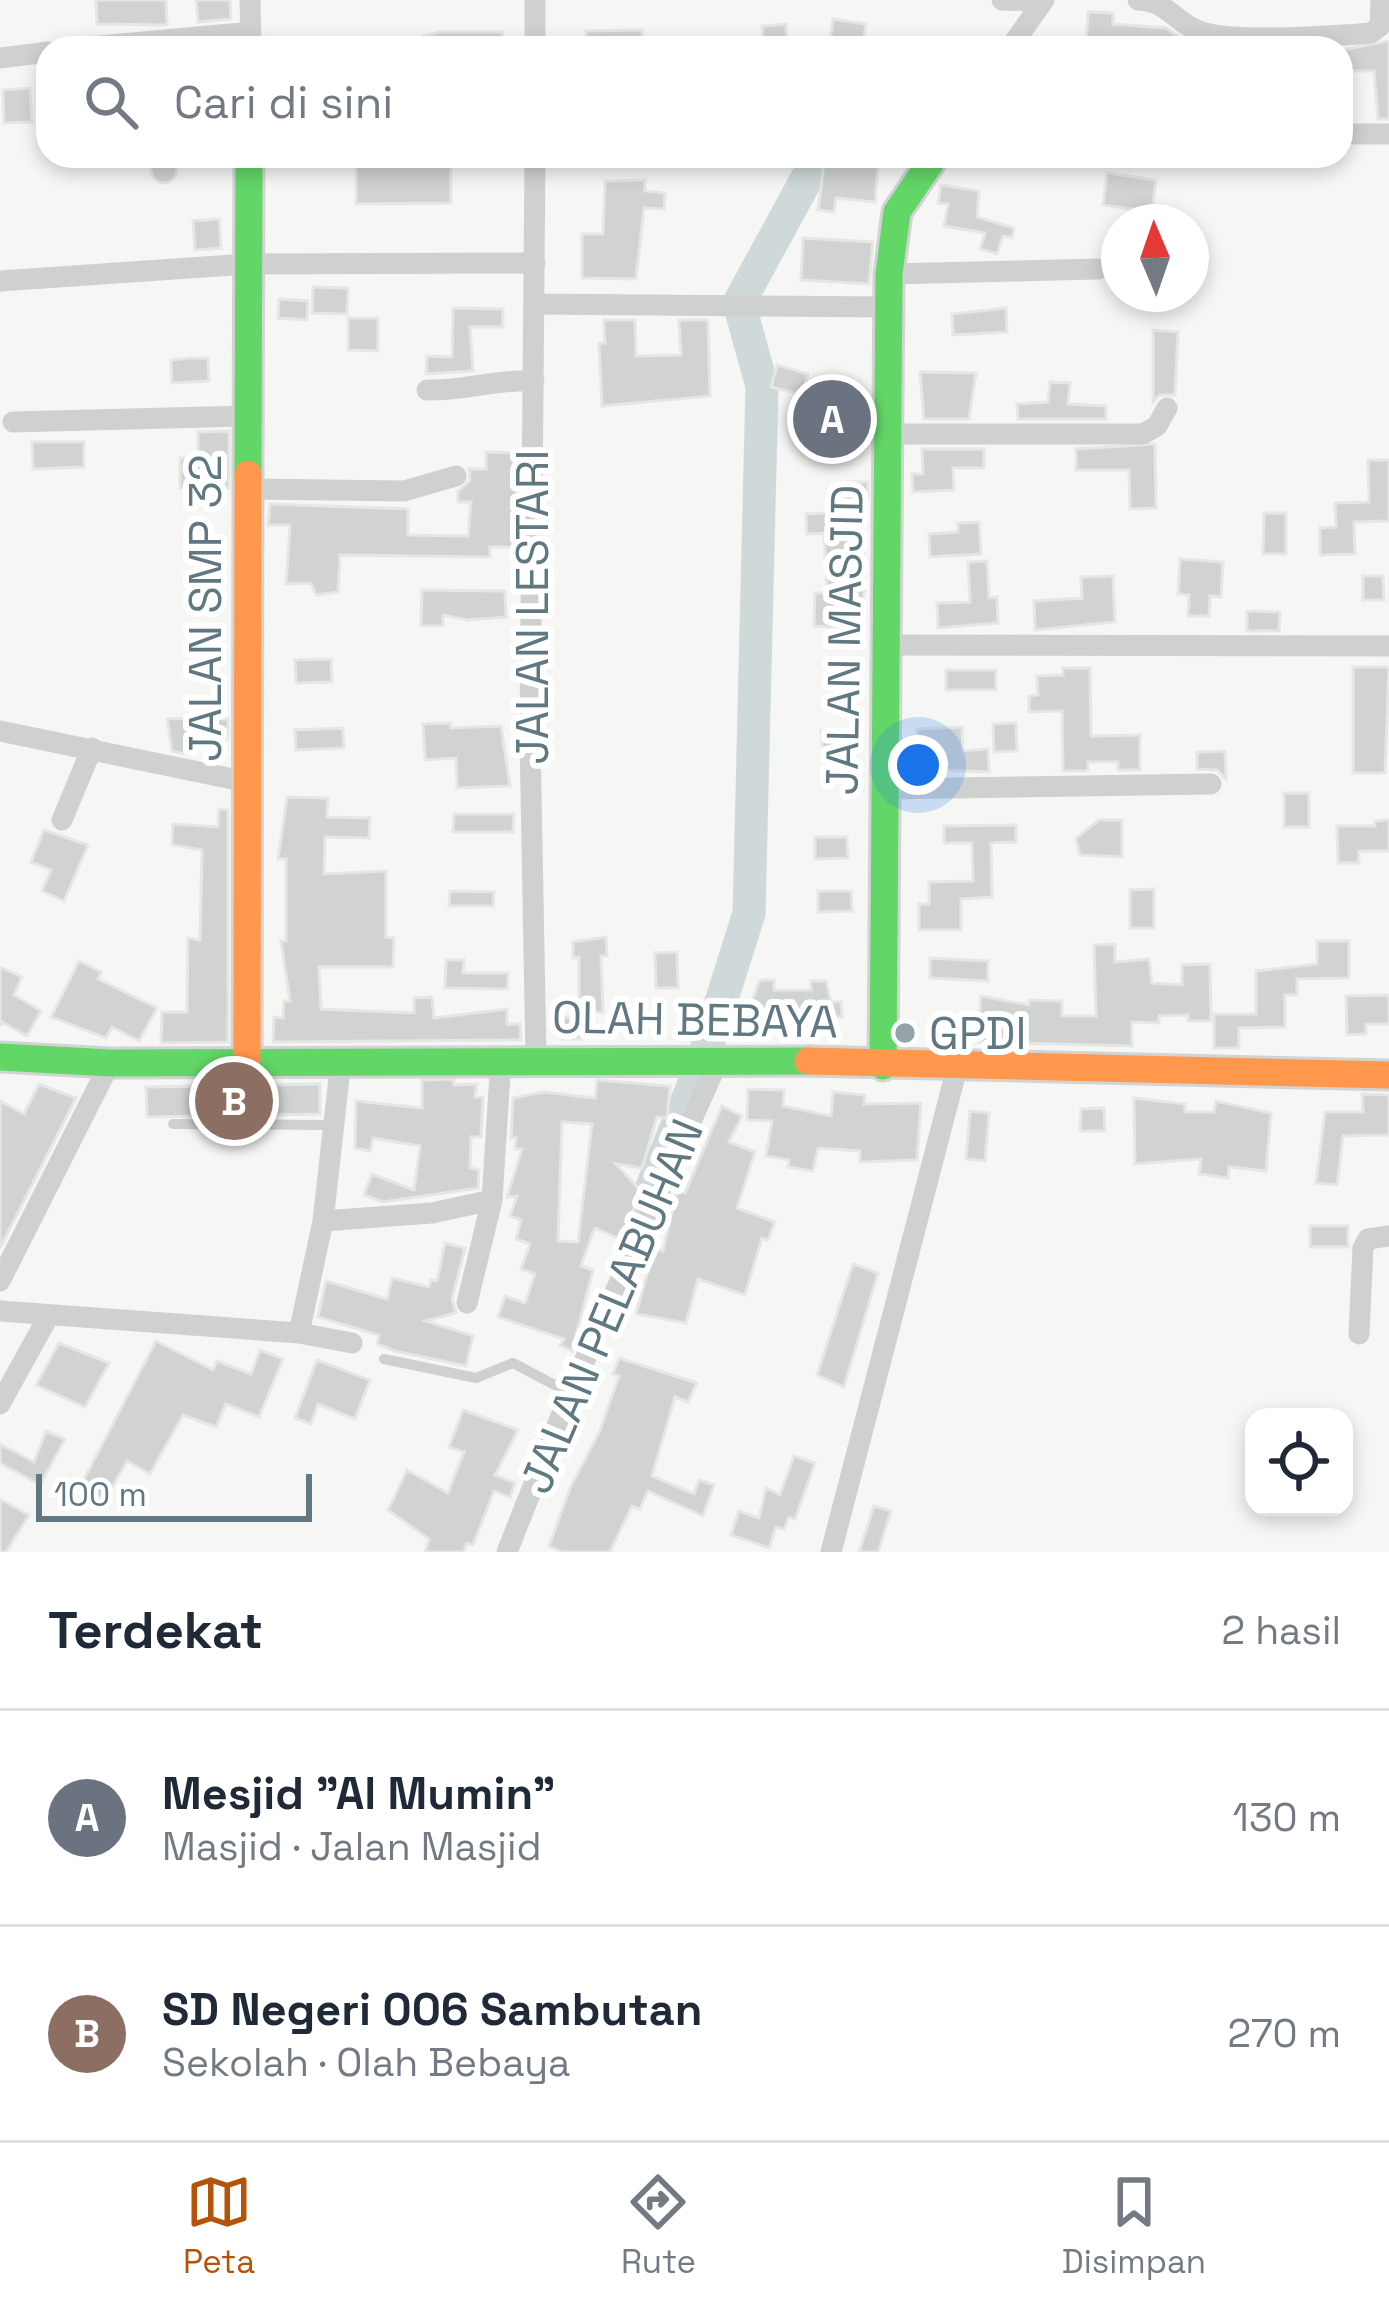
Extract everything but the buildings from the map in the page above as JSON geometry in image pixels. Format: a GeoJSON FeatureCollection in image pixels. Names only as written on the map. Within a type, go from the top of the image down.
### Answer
{"type":"FeatureCollection","features":[{"type":"Feature","properties":{"kind":"street"},"geometry":{"type":"LineString","coordinates":[[250,0],[251,36]]}},
{"type":"Feature","properties":{"kind":"street"},"geometry":{"type":"LineString","coordinates":[[535,0],[535,36]]}},
{"type":"Feature","properties":{"kind":"street"},"geometry":{"type":"LineString","coordinates":[[1001,0],[1044,1]]}},
{"type":"Feature","properties":{"kind":"street"},"geometry":{"type":"LineString","coordinates":[[1138,0],[1163,3],[1190,27],[1224,35],[1371,33],[1380,26],[1381,0]]}},
{"type":"Feature","properties":{"kind":"street"},"geometry":{"type":"LineString","coordinates":[[1019,36],[1044,1]]}},
{"type":"Feature","properties":{"kind":"street"},"geometry":{"type":"LineString","coordinates":[[0,58],[36,54]]}},
{"type":"Feature","properties":{"kind":"street"},"geometry":{"type":"LineString","coordinates":[[1353,134],[1389,134]]}},
{"type":"Feature","properties":{"kind":"street","name":"JALAN SMP 32"},"geometry":{"type":"LineString","coordinates":[[247,1060],[249,168]]}},
{"type":"Feature","properties":{"kind":"street","name":"JALAN LESTARI"},"geometry":{"type":"LineString","coordinates":[[535,168],[530,738],[536,1058]]}},
{"type":"Feature","properties":{"kind":"street","name":"JALAN MASJID"},"geometry":{"type":"LineString","coordinates":[[883,1066],[889,274],[897,212],[927,168]]}},
{"type":"Feature","properties":{"kind":"street"},"geometry":{"type":"LineString","coordinates":[[0,281],[247,264],[535,263]]}},
{"type":"Feature","properties":{"kind":"street"},"geometry":{"type":"LineString","coordinates":[[889,274],[1098,269]]}},
{"type":"Feature","properties":{"kind":"street"},"geometry":{"type":"LineString","coordinates":[[534,304],[890,307]]}},
{"type":"Feature","properties":{"kind":"street"},"geometry":{"type":"LineString","coordinates":[[427,390],[464,391],[492,379],[534,381]]}},
{"type":"Feature","properties":{"kind":"street"},"geometry":{"type":"LineString","coordinates":[[888,434],[1143,434],[1157,426],[1167,407]]}},
{"type":"Feature","properties":{"kind":"street"},"geometry":{"type":"LineString","coordinates":[[13,422],[246,416]]}},
{"type":"Feature","properties":{"kind":"street"},"geometry":{"type":"LineString","coordinates":[[246,489],[404,491],[456,476]]}},
{"type":"Feature","properties":{"kind":"street"},"geometry":{"type":"LineString","coordinates":[[886,645],[1389,646]]}},
{"type":"Feature","properties":{"kind":"street"},"geometry":{"type":"LineString","coordinates":[[0,731],[247,782]]}},
{"type":"Feature","properties":{"kind":"street"},"geometry":{"type":"LineString","coordinates":[[62,820],[92,748]]}},
{"type":"Feature","properties":{"kind":"street"},"geometry":{"type":"LineString","coordinates":[[884,789],[1211,784]]}},
{"type":"Feature","properties":{"kind":"street","name":"OLAH BEBAYA"},"geometry":{"type":"LineString","coordinates":[[0,1057],[110,1063],[670,1058],[1389,1075]]}},
{"type":"Feature","properties":{"kind":"street"},"geometry":{"type":"LineString","coordinates":[[467,1303],[492,1200],[501,1058]]}},
{"type":"Feature","properties":{"kind":"street"},"geometry":{"type":"LineString","coordinates":[[299,1333],[323,1221],[341,1060]]}},
{"type":"Feature","properties":{"kind":"street","name":"JALAN PELABUHAN"},"geometry":{"type":"LineString","coordinates":[[507,1552],[562,1389],[713,1060]]}},
{"type":"Feature","properties":{"kind":"street"},"geometry":{"type":"LineString","coordinates":[[0,1281],[110,1063]]}},
{"type":"Feature","properties":{"kind":"street"},"geometry":{"type":"LineString","coordinates":[[831,1552],[958,1068]]}},
{"type":"Feature","properties":{"kind":"street"},"geometry":{"type":"LineString","coordinates":[[323,1221],[432,1213],[492,1200]]}},
{"type":"Feature","properties":{"kind":"street"},"geometry":{"type":"LineString","coordinates":[[1359,1334],[1363,1248],[1368,1239],[1389,1236]]}},
{"type":"Feature","properties":{"kind":"street"},"geometry":{"type":"LineString","coordinates":[[0,1311],[299,1333],[352,1343]]}},
{"type":"Feature","properties":{"kind":"street"},"geometry":{"type":"LineString","coordinates":[[0,1404],[48,1317]]}},
{"type":"Feature","properties":{"kind":"lane"},"geometry":{"type":"LineString","coordinates":[[173,1124],[335,1125]]}},
{"type":"Feature","properties":{"kind":"lane"},"geometry":{"type":"LineString","coordinates":[[384,1359],[476,1378],[516,1364],[562,1389]]}},
{"type":"Feature","properties":{"kind":"waterway"},"geometry":{"type":"LineString","coordinates":[[643,1209],[701,1066],[749,913],[762,386],[739,303],[812,168]]}},
{"type":"Feature","properties":{"kind":"traffic: fast"},"geometry":{"type":"LineString","coordinates":[[248,474],[249,168]]}},
{"type":"Feature","properties":{"kind":"traffic: fast"},"geometry":{"type":"LineString","coordinates":[[883,1066],[889,274],[897,212],[927,168]]}},
{"type":"Feature","properties":{"kind":"traffic: fast"},"geometry":{"type":"LineString","coordinates":[[0,1057],[110,1063],[808,1061]]}},
{"type":"Feature","properties":{"kind":"traffic: slow"},"geometry":{"type":"LineString","coordinates":[[247,1060],[248,474]]}},
{"type":"Feature","properties":{"kind":"traffic: slow"},"geometry":{"type":"LineString","coordinates":[[808,1061],[1389,1075]]}},
{"type":"Feature","properties":{"kind":"place","name":"Mesjid \"Al Mumin\""},"geometry":{"type":"Point","coordinates":[832,419]}},
{"type":"Feature","properties":{"kind":"place","name":"GPDI"},"geometry":{"type":"Point","coordinates":[905,1033]}},
{"type":"Feature","properties":{"kind":"place","name":"SD Negeri 006 Sambutan"},"geometry":{"type":"Point","coordinates":[234,1101]}}]}
